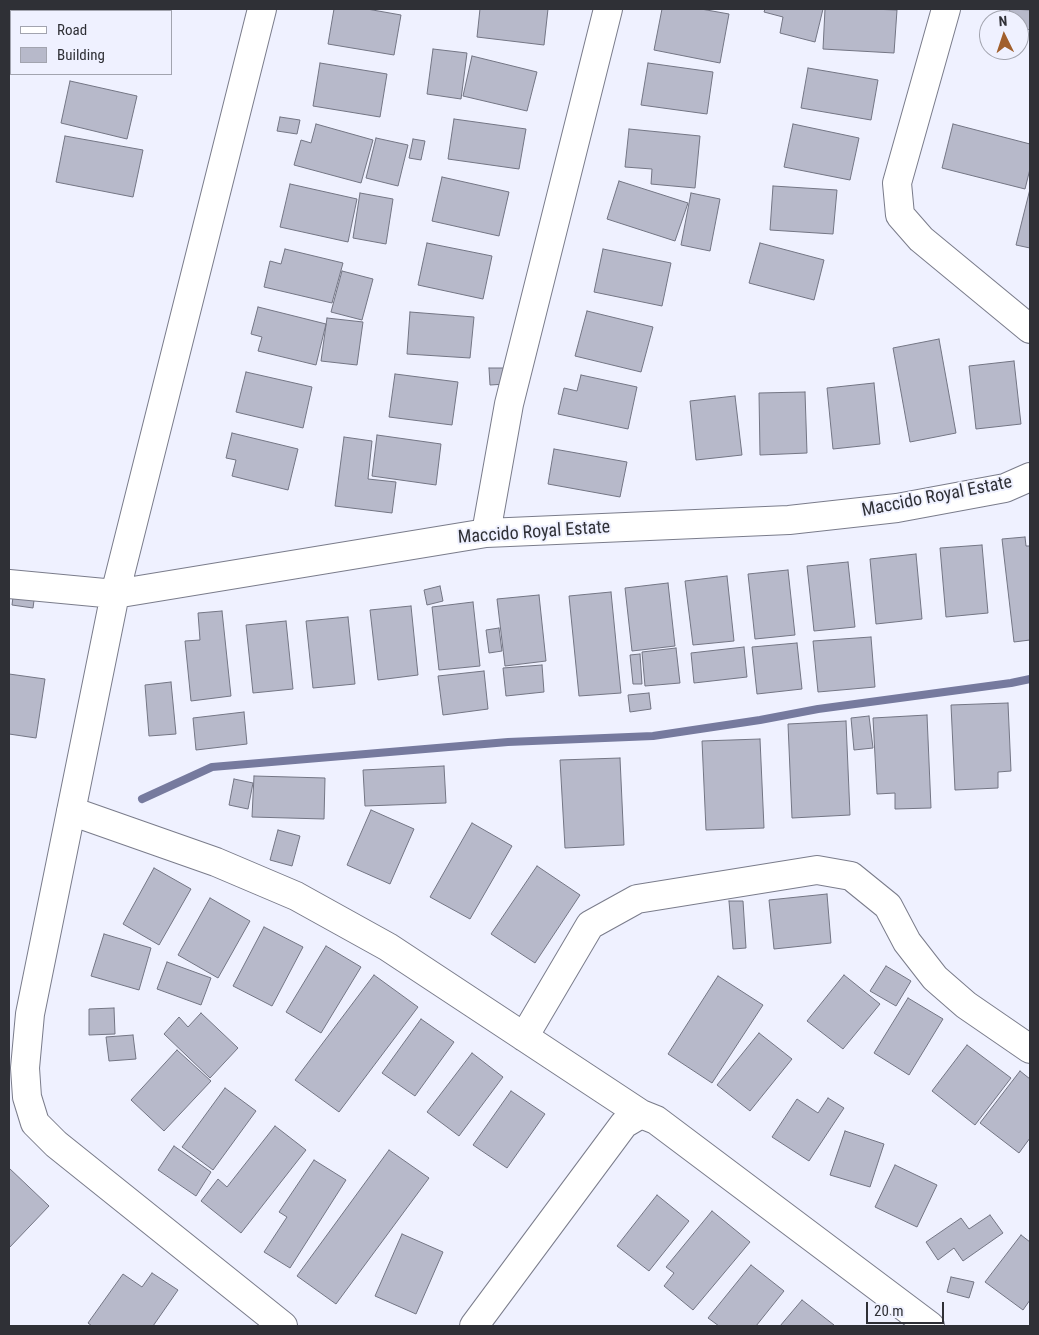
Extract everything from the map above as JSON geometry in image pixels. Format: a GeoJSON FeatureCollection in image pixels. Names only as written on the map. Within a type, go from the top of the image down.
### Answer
{"type":"FeatureCollection","features":[{"type":"Feature","properties":{"kind":"street"},"geometry":{"type":"LineString","coordinates":[[262,9],[115,594],[30,1014],[25,1068],[27,1097],[35,1123],[56,1144],[283,1326]]}},
{"type":"Feature","properties":{"kind":"street"},"geometry":{"type":"LineString","coordinates":[[486,533],[509,404],[608,9]]}},
{"type":"Feature","properties":{"kind":"street"},"geometry":{"type":"LineString","coordinates":[[946,9],[898,182],[900,215],[921,239],[1030,330]]}},
{"type":"Feature","properties":{"kind":"street","name":"Maccido Royal Estate"},"geometry":{"type":"LineString","coordinates":[[9,584],[115,594],[486,533],[789,520],[897,508],[1005,488],[1030,477]]}},
{"type":"Feature","properties":{"kind":"street"},"geometry":{"type":"LineString","coordinates":[[71,811],[216,862],[296,896],[388,947],[641,1114],[656,1120],[930,1326]]}},
{"type":"Feature","properties":{"kind":"street"},"geometry":{"type":"LineString","coordinates":[[524,1037],[590,925],[637,899],[817,870],[851,876],[888,906],[908,942],[935,978],[966,1005],[1030,1049]]}},
{"type":"Feature","properties":{"kind":"street"},"geometry":{"type":"LineString","coordinates":[[474,1326],[624,1124],[641,1114]]}},
{"type":"Feature","properties":{"kind":"building"},"geometry":{"type":"Polygon","coordinates":[[[334,9],[367,9],[401,15],[394,55],[328,44],[334,9]]]}},
{"type":"Feature","properties":{"kind":"building"},"geometry":{"type":"Polygon","coordinates":[[[480,9],[548,9],[544,45],[477,37],[480,9]]]}},
{"type":"Feature","properties":{"kind":"building"},"geometry":{"type":"Polygon","coordinates":[[[662,9],[701,9],[729,14],[720,63],[654,50],[662,9]]]}},
{"type":"Feature","properties":{"kind":"building"},"geometry":{"type":"Polygon","coordinates":[[[765,9],[823,9],[815,42],[780,33],[783,17],[764,12],[765,9]]]}},
{"type":"Feature","properties":{"kind":"building"},"geometry":{"type":"Polygon","coordinates":[[[825,9],[897,10],[894,53],[823,49],[825,9]]]}},
{"type":"Feature","properties":{"kind":"building"},"geometry":{"type":"Polygon","coordinates":[[[1010,9],[1030,10],[1030,30],[1029,10],[1010,9]]]}},
{"type":"Feature","properties":{"kind":"building"},"geometry":{"type":"Polygon","coordinates":[[[433,49],[467,53],[461,99],[427,94],[433,49]]]}},
{"type":"Feature","properties":{"kind":"building"},"geometry":{"type":"Polygon","coordinates":[[[472,56],[537,72],[527,111],[463,96],[472,56]]]}},
{"type":"Feature","properties":{"kind":"building"},"geometry":{"type":"Polygon","coordinates":[[[320,63],[387,74],[380,117],[313,106],[320,63]]]}},
{"type":"Feature","properties":{"kind":"building"},"geometry":{"type":"Polygon","coordinates":[[[648,63],[713,72],[707,114],[641,105],[648,63]]]}},
{"type":"Feature","properties":{"kind":"building"},"geometry":{"type":"Polygon","coordinates":[[[808,68],[878,80],[871,120],[801,108],[808,68]]]}},
{"type":"Feature","properties":{"kind":"building"},"geometry":{"type":"Polygon","coordinates":[[[70,81],[137,96],[127,139],[61,123],[70,81]]]}},
{"type":"Feature","properties":{"kind":"building"},"geometry":{"type":"Polygon","coordinates":[[[280,117],[300,120],[297,134],[277,131],[280,117]]]}},
{"type":"Feature","properties":{"kind":"building"},"geometry":{"type":"Polygon","coordinates":[[[454,119],[526,129],[519,169],[448,159],[454,119]]]}},
{"type":"Feature","properties":{"kind":"building"},"geometry":{"type":"Polygon","coordinates":[[[316,124],[373,140],[361,183],[294,165],[301,140],[311,143],[316,124]]]}},
{"type":"Feature","properties":{"kind":"building"},"geometry":{"type":"Polygon","coordinates":[[[793,124],[859,138],[850,180],[784,167],[793,124]]]}},
{"type":"Feature","properties":{"kind":"building"},"geometry":{"type":"Polygon","coordinates":[[[953,124],[1030,144],[1030,169],[1025,189],[942,168],[953,124]]]}},
{"type":"Feature","properties":{"kind":"building"},"geometry":{"type":"Polygon","coordinates":[[[629,129],[700,136],[695,188],[651,184],[652,169],[625,167],[629,129]]]}},
{"type":"Feature","properties":{"kind":"building"},"geometry":{"type":"Polygon","coordinates":[[[65,136],[143,150],[133,197],[56,182],[65,136]]]}},
{"type":"Feature","properties":{"kind":"building"},"geometry":{"type":"Polygon","coordinates":[[[376,138],[408,145],[398,186],[366,178],[376,138]]]}},
{"type":"Feature","properties":{"kind":"building"},"geometry":{"type":"Polygon","coordinates":[[[413,139],[425,141],[421,160],[409,158],[413,139]]]}},
{"type":"Feature","properties":{"kind":"building"},"geometry":{"type":"Polygon","coordinates":[[[442,177],[509,192],[499,236],[432,221],[442,177]]]}},
{"type":"Feature","properties":{"kind":"building"},"geometry":{"type":"Polygon","coordinates":[[[619,181],[688,203],[675,241],[607,219],[619,181]]]}},
{"type":"Feature","properties":{"kind":"building"},"geometry":{"type":"Polygon","coordinates":[[[290,184],[357,199],[348,242],[280,227],[290,184]]]}},
{"type":"Feature","properties":{"kind":"building"},"geometry":{"type":"Polygon","coordinates":[[[773,186],[837,190],[833,234],[770,230],[773,186]]]}},
{"type":"Feature","properties":{"kind":"building"},"geometry":{"type":"Polygon","coordinates":[[[1030,189],[1030,248],[1016,245],[1030,189]]]}},
{"type":"Feature","properties":{"kind":"building"},"geometry":{"type":"Polygon","coordinates":[[[360,193],[393,199],[386,244],[353,238],[360,193]]]}},
{"type":"Feature","properties":{"kind":"building"},"geometry":{"type":"Polygon","coordinates":[[[691,193],[720,199],[710,251],[681,245],[691,193]]]}},
{"type":"Feature","properties":{"kind":"building"},"geometry":{"type":"Polygon","coordinates":[[[427,243],[492,256],[483,299],[418,285],[427,243]]]}},
{"type":"Feature","properties":{"kind":"building"},"geometry":{"type":"Polygon","coordinates":[[[760,243],[824,260],[814,300],[749,283],[760,243]]]}},
{"type":"Feature","properties":{"kind":"building"},"geometry":{"type":"Polygon","coordinates":[[[285,249],[343,263],[332,303],[264,287],[270,261],[281,264],[285,249]]]}},
{"type":"Feature","properties":{"kind":"building"},"geometry":{"type":"Polygon","coordinates":[[[603,249],[671,263],[662,306],[594,292],[603,249]]]}},
{"type":"Feature","properties":{"kind":"building"},"geometry":{"type":"Polygon","coordinates":[[[342,271],[373,279],[362,320],[331,312],[342,271]]]}},
{"type":"Feature","properties":{"kind":"building"},"geometry":{"type":"Polygon","coordinates":[[[258,307],[326,324],[316,365],[258,351],[262,337],[251,334],[258,307]]]}},
{"type":"Feature","properties":{"kind":"building"},"geometry":{"type":"Polygon","coordinates":[[[587,311],[653,327],[641,372],[575,356],[587,311]]]}},
{"type":"Feature","properties":{"kind":"building"},"geometry":{"type":"Polygon","coordinates":[[[410,312],[474,317],[470,358],[407,354],[410,312]]]}},
{"type":"Feature","properties":{"kind":"building"},"geometry":{"type":"Polygon","coordinates":[[[327,318],[363,322],[357,365],[321,361],[327,318]]]}},
{"type":"Feature","properties":{"kind":"building"},"geometry":{"type":"Polygon","coordinates":[[[939,339],[956,433],[910,442],[893,348],[939,339]]]}},
{"type":"Feature","properties":{"kind":"building"},"geometry":{"type":"Polygon","coordinates":[[[1014,361],[1021,424],[976,429],[969,366],[1014,361]]]}},
{"type":"Feature","properties":{"kind":"building"},"geometry":{"type":"Polygon","coordinates":[[[489,368],[506,368],[506,384],[490,385],[489,368]]]}},
{"type":"Feature","properties":{"kind":"building"},"geometry":{"type":"Polygon","coordinates":[[[246,372],[312,387],[303,428],[236,412],[246,372]]]}},
{"type":"Feature","properties":{"kind":"building"},"geometry":{"type":"Polygon","coordinates":[[[395,374],[458,382],[452,425],[389,417],[395,374]]]}},
{"type":"Feature","properties":{"kind":"building"},"geometry":{"type":"Polygon","coordinates":[[[581,375],[637,387],[628,429],[558,414],[564,388],[577,391],[581,375]]]}},
{"type":"Feature","properties":{"kind":"building"},"geometry":{"type":"Polygon","coordinates":[[[874,383],[880,444],[833,449],[827,388],[874,383]]]}},
{"type":"Feature","properties":{"kind":"building"},"geometry":{"type":"Polygon","coordinates":[[[805,392],[807,453],[760,455],[759,393],[805,392]]]}},
{"type":"Feature","properties":{"kind":"building"},"geometry":{"type":"Polygon","coordinates":[[[735,396],[742,455],[696,460],[690,401],[735,396]]]}},
{"type":"Feature","properties":{"kind":"building"},"geometry":{"type":"Polygon","coordinates":[[[232,433],[298,449],[288,490],[232,476],[236,460],[226,458],[232,433]]]}},
{"type":"Feature","properties":{"kind":"building"},"geometry":{"type":"Polygon","coordinates":[[[377,435],[441,444],[436,485],[372,476],[377,435]]]}},
{"type":"Feature","properties":{"kind":"building"},"geometry":{"type":"Polygon","coordinates":[[[344,437],[372,441],[368,479],[396,482],[392,513],[335,506],[344,437]]]}},
{"type":"Feature","properties":{"kind":"building"},"geometry":{"type":"Polygon","coordinates":[[[554,449],[627,462],[620,497],[548,484],[554,449]]]}},
{"type":"Feature","properties":{"kind":"building"},"geometry":{"type":"Polygon","coordinates":[[[1025,537],[1026,546],[1030,546],[1030,640],[1014,642],[1002,539],[1025,537]]]}},
{"type":"Feature","properties":{"kind":"building"},"geometry":{"type":"Polygon","coordinates":[[[982,545],[988,613],[946,617],[940,548],[982,545]]]}},
{"type":"Feature","properties":{"kind":"building"},"geometry":{"type":"Polygon","coordinates":[[[916,554],[922,619],[876,624],[870,559],[916,554]]]}},
{"type":"Feature","properties":{"kind":"building"},"geometry":{"type":"Polygon","coordinates":[[[848,562],[855,627],[814,631],[807,566],[848,562]]]}},
{"type":"Feature","properties":{"kind":"building"},"geometry":{"type":"Polygon","coordinates":[[[788,570],[795,635],[755,639],[748,574],[788,570]]]}},
{"type":"Feature","properties":{"kind":"building"},"geometry":{"type":"Polygon","coordinates":[[[727,576],[734,641],[693,645],[685,581],[727,576]]]}},
{"type":"Feature","properties":{"kind":"building"},"geometry":{"type":"Polygon","coordinates":[[[668,583],[675,646],[632,651],[625,588],[668,583]]]}},
{"type":"Feature","properties":{"kind":"building"},"geometry":{"type":"Polygon","coordinates":[[[440,586],[443,601],[427,605],[424,590],[440,586]]]}},
{"type":"Feature","properties":{"kind":"building"},"geometry":{"type":"Polygon","coordinates":[[[14,589],[35,593],[33,608],[12,605],[14,589]]]}},
{"type":"Feature","properties":{"kind":"building"},"geometry":{"type":"Polygon","coordinates":[[[611,592],[621,693],[579,696],[569,596],[611,592]]]}},
{"type":"Feature","properties":{"kind":"building"},"geometry":{"type":"Polygon","coordinates":[[[539,595],[546,661],[505,666],[497,599],[539,595]]]}},
{"type":"Feature","properties":{"kind":"building"},"geometry":{"type":"Polygon","coordinates":[[[473,602],[480,666],[439,670],[432,607],[473,602]]]}},
{"type":"Feature","properties":{"kind":"building"},"geometry":{"type":"Polygon","coordinates":[[[411,606],[418,675],[378,680],[370,610],[411,606]]]}},
{"type":"Feature","properties":{"kind":"building"},"geometry":{"type":"Polygon","coordinates":[[[222,611],[231,696],[191,701],[185,641],[200,640],[198,613],[222,611]]]}},
{"type":"Feature","properties":{"kind":"building"},"geometry":{"type":"Polygon","coordinates":[[[348,617],[355,684],[313,688],[306,621],[348,617]]]}},
{"type":"Feature","properties":{"kind":"building"},"geometry":{"type":"Polygon","coordinates":[[[286,621],[293,689],[253,693],[246,625],[286,621]]]}},
{"type":"Feature","properties":{"kind":"building"},"geometry":{"type":"Polygon","coordinates":[[[499,628],[502,651],[489,653],[486,630],[499,628]]]}},
{"type":"Feature","properties":{"kind":"building"},"geometry":{"type":"Polygon","coordinates":[[[871,637],[875,687],[818,692],[813,641],[871,637]]]}},
{"type":"Feature","properties":{"kind":"building"},"geometry":{"type":"Polygon","coordinates":[[[797,643],[802,689],[757,694],[752,647],[797,643]]]}},
{"type":"Feature","properties":{"kind":"building"},"geometry":{"type":"Polygon","coordinates":[[[744,647],[747,677],[694,683],[691,653],[744,647]]]}},
{"type":"Feature","properties":{"kind":"building"},"geometry":{"type":"Polygon","coordinates":[[[676,648],[680,683],[645,686],[642,652],[676,648]]]}},
{"type":"Feature","properties":{"kind":"building"},"geometry":{"type":"Polygon","coordinates":[[[640,654],[642,684],[633,684],[630,655],[640,654]]]}},
{"type":"Feature","properties":{"kind":"building"},"geometry":{"type":"Polygon","coordinates":[[[542,665],[544,692],[506,696],[503,668],[542,665]]]}},
{"type":"Feature","properties":{"kind":"building"},"geometry":{"type":"Polygon","coordinates":[[[484,671],[488,709],[443,715],[438,676],[484,671]]]}},
{"type":"Feature","properties":{"kind":"building"},"geometry":{"type":"Polygon","coordinates":[[[9,674],[45,679],[36,738],[9,734],[9,674]]]}},
{"type":"Feature","properties":{"kind":"building"},"geometry":{"type":"Polygon","coordinates":[[[171,682],[176,734],[149,736],[145,685],[171,682]]]}},
{"type":"Feature","properties":{"kind":"building"},"geometry":{"type":"Polygon","coordinates":[[[649,693],[651,709],[630,712],[628,695],[649,693]]]}},
{"type":"Feature","properties":{"kind":"building"},"geometry":{"type":"Polygon","coordinates":[[[1008,703],[1011,771],[998,772],[998,788],[955,790],[951,705],[1008,703]]]}},
{"type":"Feature","properties":{"kind":"building"},"geometry":{"type":"Polygon","coordinates":[[[244,712],[247,744],[196,750],[193,718],[244,712]]]}},
{"type":"Feature","properties":{"kind":"building"},"geometry":{"type":"Polygon","coordinates":[[[927,715],[931,808],[895,809],[895,793],[877,794],[873,718],[927,715]]]}},
{"type":"Feature","properties":{"kind":"building"},"geometry":{"type":"Polygon","coordinates":[[[869,716],[873,748],[854,750],[851,718],[869,716]]]}},
{"type":"Feature","properties":{"kind":"building"},"geometry":{"type":"Polygon","coordinates":[[[846,721],[850,815],[792,818],[788,724],[846,721]]]}},
{"type":"Feature","properties":{"kind":"building"},"geometry":{"type":"Polygon","coordinates":[[[760,739],[764,828],[706,830],[702,741],[760,739]]]}},
{"type":"Feature","properties":{"kind":"building"},"geometry":{"type":"Polygon","coordinates":[[[620,758],[624,845],[565,848],[560,760],[620,758]]]}},
{"type":"Feature","properties":{"kind":"building"},"geometry":{"type":"Polygon","coordinates":[[[444,766],[446,803],[365,806],[363,770],[444,766]]]}},
{"type":"Feature","properties":{"kind":"building"},"geometry":{"type":"Polygon","coordinates":[[[254,776],[325,778],[324,819],[252,817],[254,776]]]}},
{"type":"Feature","properties":{"kind":"building"},"geometry":{"type":"Polygon","coordinates":[[[234,779],[253,783],[248,809],[229,805],[234,779]]]}},
{"type":"Feature","properties":{"kind":"building"},"geometry":{"type":"Polygon","coordinates":[[[371,810],[414,829],[390,884],[347,865],[371,810]]]}},
{"type":"Feature","properties":{"kind":"building"},"geometry":{"type":"Polygon","coordinates":[[[472,823],[512,846],[470,919],[430,897],[472,823]]]}},
{"type":"Feature","properties":{"kind":"building"},"geometry":{"type":"Polygon","coordinates":[[[278,830],[300,836],[292,866],[270,860],[278,830]]]}},
{"type":"Feature","properties":{"kind":"building"},"geometry":{"type":"Polygon","coordinates":[[[537,866],[580,895],[535,963],[491,934],[537,866]]]}},
{"type":"Feature","properties":{"kind":"building"},"geometry":{"type":"Polygon","coordinates":[[[154,868],[191,889],[159,945],[123,924],[154,868]]]}},
{"type":"Feature","properties":{"kind":"building"},"geometry":{"type":"Polygon","coordinates":[[[827,894],[831,943],[774,949],[769,900],[827,894]]]}},
{"type":"Feature","properties":{"kind":"building"},"geometry":{"type":"Polygon","coordinates":[[[210,898],[250,921],[218,978],[178,955],[210,898]]]}},
{"type":"Feature","properties":{"kind":"building"},"geometry":{"type":"Polygon","coordinates":[[[729,901],[743,901],[746,948],[733,949],[729,901]]]}},
{"type":"Feature","properties":{"kind":"building"},"geometry":{"type":"Polygon","coordinates":[[[264,927],[303,947],[272,1006],[233,986],[264,927]]]}},
{"type":"Feature","properties":{"kind":"building"},"geometry":{"type":"Polygon","coordinates":[[[104,934],[151,948],[139,990],[91,976],[104,934]]]}},
{"type":"Feature","properties":{"kind":"building"},"geometry":{"type":"Polygon","coordinates":[[[326,946],[361,967],[321,1033],[286,1012],[326,946]]]}},
{"type":"Feature","properties":{"kind":"building"},"geometry":{"type":"Polygon","coordinates":[[[167,962],[211,978],[201,1005],[157,989],[167,962]]]}},
{"type":"Feature","properties":{"kind":"building"},"geometry":{"type":"Polygon","coordinates":[[[886,966],[911,981],[896,1006],[870,991],[886,966]]]}},
{"type":"Feature","properties":{"kind":"building"},"geometry":{"type":"Polygon","coordinates":[[[374,975],[418,1007],[339,1112],[295,1080],[374,975]]]}},
{"type":"Feature","properties":{"kind":"building"},"geometry":{"type":"Polygon","coordinates":[[[844,975],[880,1004],[843,1049],[807,1021],[844,975]]]}},
{"type":"Feature","properties":{"kind":"building"},"geometry":{"type":"Polygon","coordinates":[[[718,976],[763,1005],[712,1083],[668,1054],[718,976]]]}},
{"type":"Feature","properties":{"kind":"building"},"geometry":{"type":"Polygon","coordinates":[[[908,998],[943,1019],[909,1075],[874,1053],[908,998]]]}},
{"type":"Feature","properties":{"kind":"building"},"geometry":{"type":"Polygon","coordinates":[[[114,1008],[115,1034],[89,1035],[89,1009],[114,1008]]]}},
{"type":"Feature","properties":{"kind":"building"},"geometry":{"type":"Polygon","coordinates":[[[201,1013],[238,1048],[210,1078],[164,1034],[179,1017],[188,1027],[201,1013]]]}},
{"type":"Feature","properties":{"kind":"building"},"geometry":{"type":"Polygon","coordinates":[[[421,1019],[454,1042],[415,1096],[382,1073],[421,1019]]]}},
{"type":"Feature","properties":{"kind":"building"},"geometry":{"type":"Polygon","coordinates":[[[759,1033],[792,1059],[750,1111],[717,1085],[759,1033]]]}},
{"type":"Feature","properties":{"kind":"building"},"geometry":{"type":"Polygon","coordinates":[[[133,1035],[136,1059],[109,1061],[106,1037],[133,1035]]]}},
{"type":"Feature","properties":{"kind":"building"},"geometry":{"type":"Polygon","coordinates":[[[967,1045],[1011,1078],[975,1125],[932,1091],[967,1045]]]}},
{"type":"Feature","properties":{"kind":"building"},"geometry":{"type":"Polygon","coordinates":[[[177,1050],[211,1081],[164,1131],[131,1100],[177,1050]]]}},
{"type":"Feature","properties":{"kind":"building"},"geometry":{"type":"Polygon","coordinates":[[[472,1053],[503,1077],[459,1136],[427,1112],[472,1053]]]}},
{"type":"Feature","properties":{"kind":"building"},"geometry":{"type":"Polygon","coordinates":[[[1020,1071],[1030,1079],[1030,1138],[1019,1153],[980,1123],[1020,1071]]]}},
{"type":"Feature","properties":{"kind":"building"},"geometry":{"type":"Polygon","coordinates":[[[225,1088],[256,1111],[213,1170],[182,1147],[225,1088]]]}},
{"type":"Feature","properties":{"kind":"building"},"geometry":{"type":"Polygon","coordinates":[[[511,1091],[545,1114],[507,1168],[473,1145],[511,1091]]]}},
{"type":"Feature","properties":{"kind":"building"},"geometry":{"type":"Polygon","coordinates":[[[828,1098],[844,1108],[809,1161],[772,1137],[797,1099],[818,1113],[828,1098]]]}},
{"type":"Feature","properties":{"kind":"building"},"geometry":{"type":"Polygon","coordinates":[[[275,1126],[306,1150],[241,1233],[201,1201],[218,1179],[227,1187],[275,1126]]]}},
{"type":"Feature","properties":{"kind":"building"},"geometry":{"type":"Polygon","coordinates":[[[845,1131],[884,1144],[870,1187],[830,1175],[845,1131]]]}},
{"type":"Feature","properties":{"kind":"building"},"geometry":{"type":"Polygon","coordinates":[[[174,1146],[211,1172],[196,1196],[158,1170],[174,1146]]]}},
{"type":"Feature","properties":{"kind":"building"},"geometry":{"type":"Polygon","coordinates":[[[389,1150],[429,1178],[336,1304],[297,1276],[389,1150]]]}},
{"type":"Feature","properties":{"kind":"building"},"geometry":{"type":"Polygon","coordinates":[[[314,1160],[346,1180],[290,1268],[264,1252],[287,1217],[279,1212],[314,1160]]]}},
{"type":"Feature","properties":{"kind":"building"},"geometry":{"type":"Polygon","coordinates":[[[895,1165],[937,1185],[917,1227],[875,1207],[895,1165]]]}},
{"type":"Feature","properties":{"kind":"building"},"geometry":{"type":"Polygon","coordinates":[[[9,1168],[49,1206],[9,1248],[9,1168]]]}},
{"type":"Feature","properties":{"kind":"building"},"geometry":{"type":"Polygon","coordinates":[[[657,1195],[689,1221],[649,1271],[617,1246],[657,1195]]]}},
{"type":"Feature","properties":{"kind":"building"},"geometry":{"type":"Polygon","coordinates":[[[712,1211],[750,1242],[693,1310],[664,1286],[674,1273],[666,1267],[712,1211]]]}},
{"type":"Feature","properties":{"kind":"building"},"geometry":{"type":"Polygon","coordinates":[[[990,1215],[1003,1233],[963,1261],[954,1248],[938,1260],[926,1242],[961,1218],[969,1229],[990,1215]]]}},
{"type":"Feature","properties":{"kind":"building"},"geometry":{"type":"Polygon","coordinates":[[[402,1234],[443,1252],[416,1314],[375,1296],[402,1234]]]}},
{"type":"Feature","properties":{"kind":"building"},"geometry":{"type":"Polygon","coordinates":[[[1021,1235],[1030,1242],[1030,1300],[1023,1310],[985,1282],[1021,1235]]]}},
{"type":"Feature","properties":{"kind":"building"},"geometry":{"type":"Polygon","coordinates":[[[751,1265],[784,1291],[756,1326],[719,1326],[708,1318],[751,1265]]]}},
{"type":"Feature","properties":{"kind":"building"},"geometry":{"type":"Polygon","coordinates":[[[152,1273],[178,1290],[153,1326],[92,1326],[88,1323],[123,1274],[142,1287],[152,1273]]]}},
{"type":"Feature","properties":{"kind":"building"},"geometry":{"type":"Polygon","coordinates":[[[951,1277],[974,1282],[969,1298],[947,1292],[951,1277]]]}},
{"type":"Feature","properties":{"kind":"building"},"geometry":{"type":"Polygon","coordinates":[[[802,1300],[834,1325],[780,1326],[802,1300]]]}},
{"type":"Feature","properties":{"kind":"waterway"},"geometry":{"type":"LineString","coordinates":[[142,799],[212,767],[508,742],[653,736],[818,709],[1030,679]]}}]}
